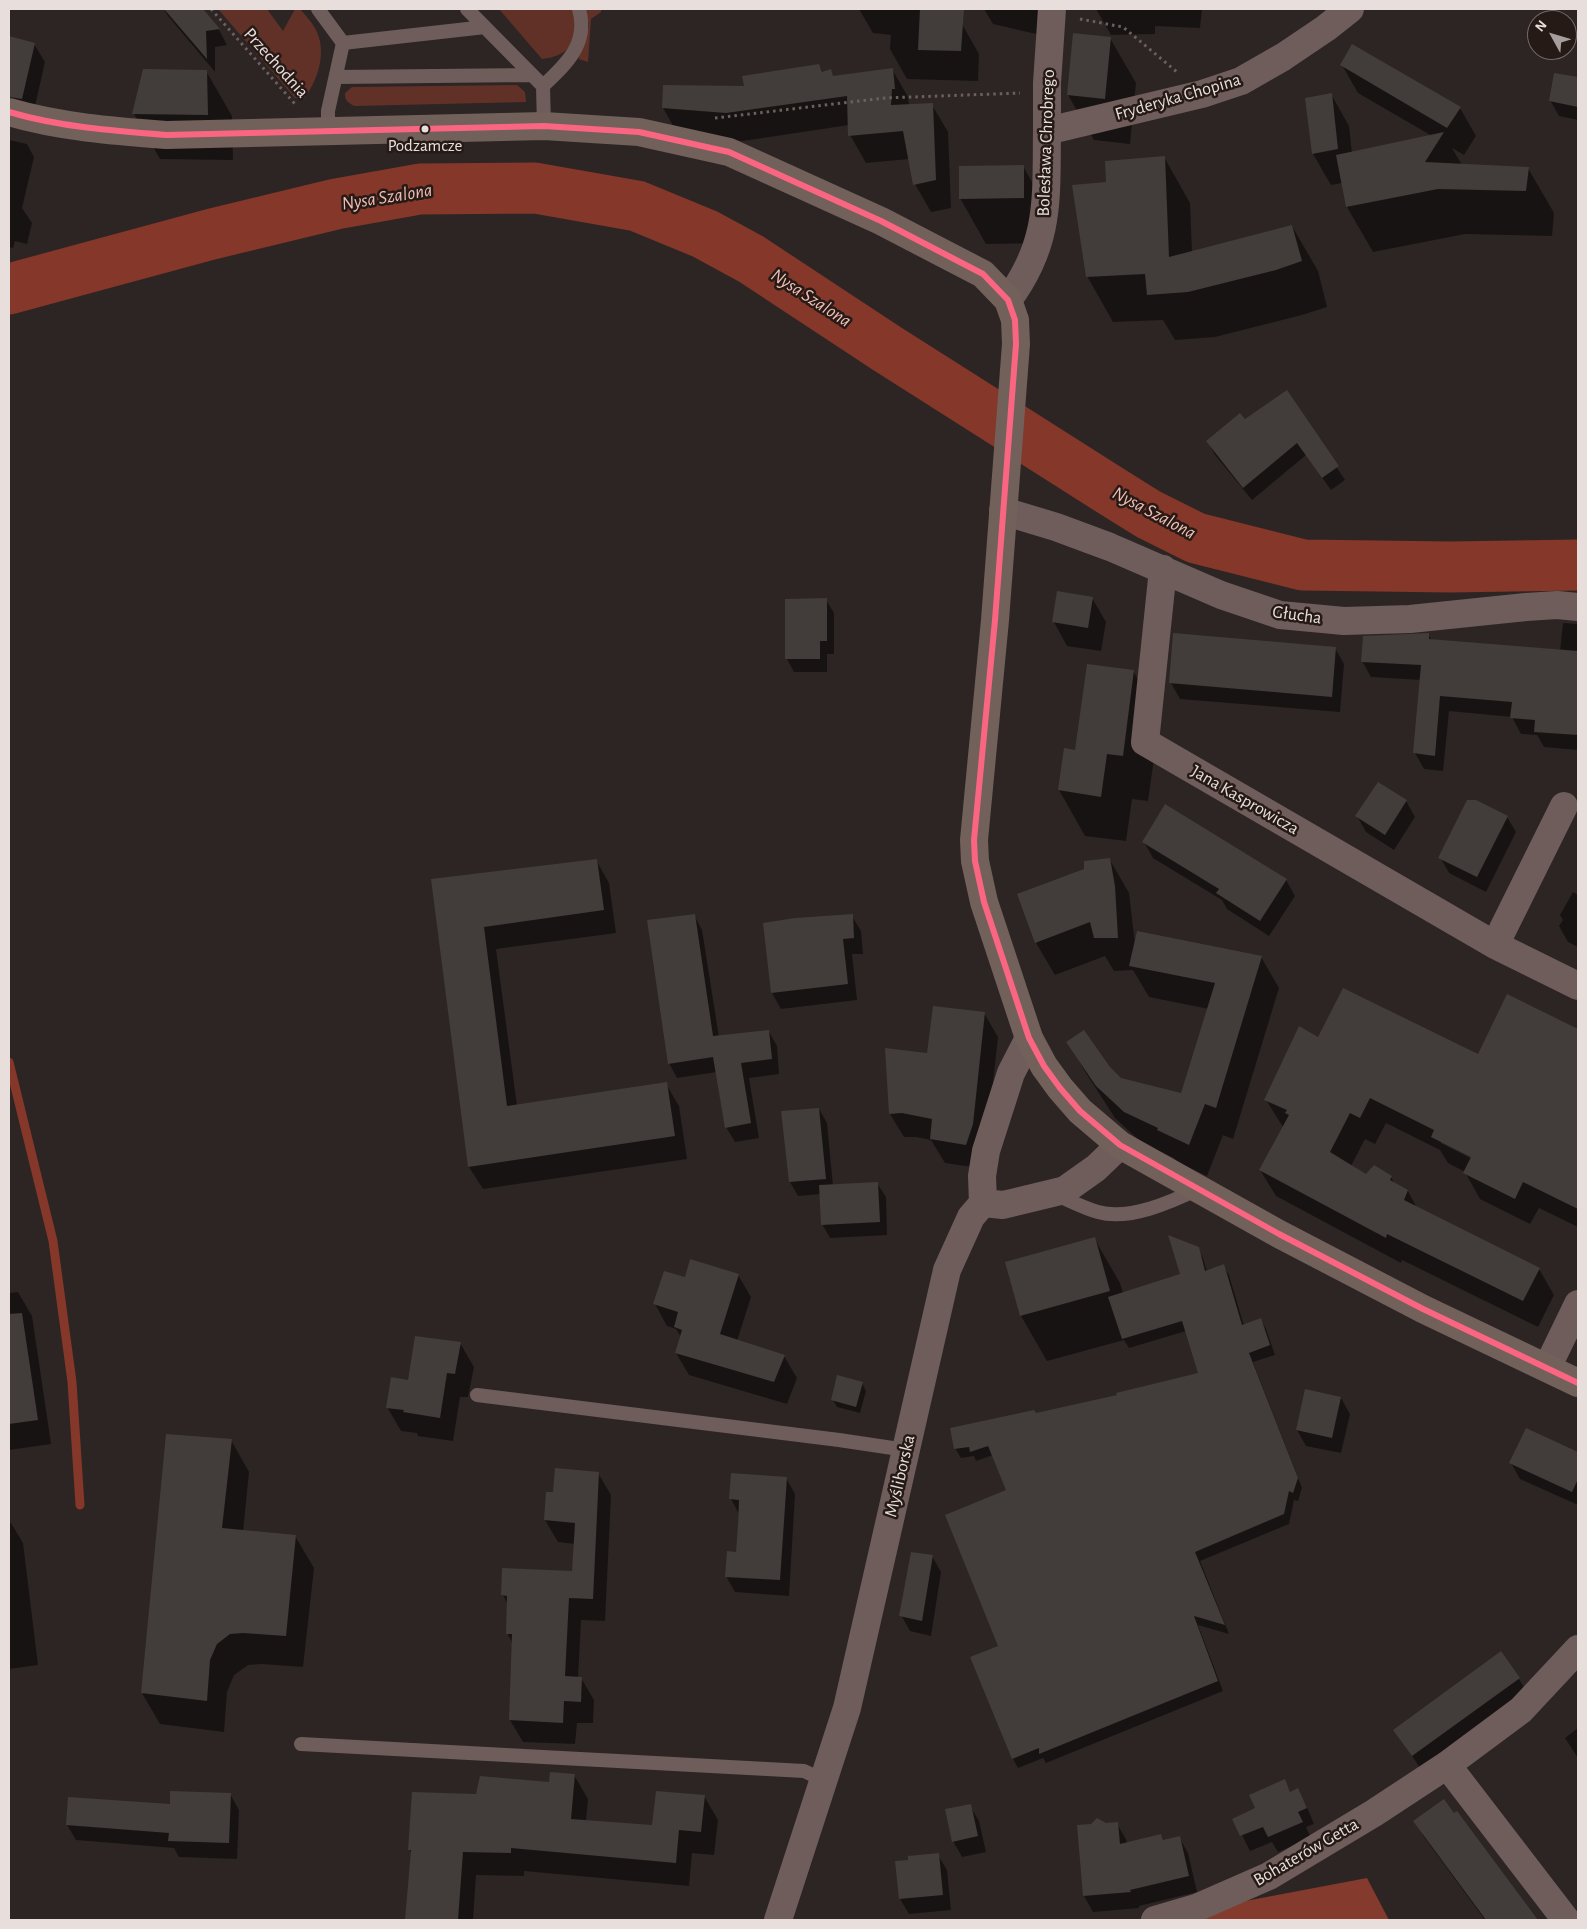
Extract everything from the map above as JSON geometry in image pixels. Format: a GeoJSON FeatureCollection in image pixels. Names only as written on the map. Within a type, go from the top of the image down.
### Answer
{"type":"FeatureCollection","features":[{"type":"Feature","properties":{"kind":"main road"},"geometry":{"type":"LineString","coordinates":[[9,112],[46,121],[167,136],[544,126],[639,132],[729,152],[808,186],[936,248],[983,274],[1008,300],[1015,320],[1016,344],[995,620],[974,840],[975,861],[984,902],[1029,1038],[1044,1066],[1080,1111],[1120,1145],[1279,1234],[1423,1309],[1578,1382]]}},
{"type":"Feature","properties":{"kind":"street","name":"Fryderyka Chopina"},"geometry":{"type":"LineString","coordinates":[[1047,131],[1202,94],[1241,81],[1284,58],[1350,9]]}},
{"type":"Feature","properties":{"kind":"street","name":"Bolesława Chrobrego"},"geometry":{"type":"LineString","coordinates":[[1008,300],[1023,280],[1034,258],[1042,234],[1046,204],[1047,83],[1052,13]]}},
{"type":"Feature","properties":{"kind":"street","name":"Głucha"},"geometry":{"type":"LineString","coordinates":[[1004,502],[1056,527],[1163,569],[1221,595],[1280,616],[1344,620],[1410,619],[1526,607],[1557,605],[1578,607]]}},
{"type":"Feature","properties":{"kind":"street","name":"Jana Kasprowicza"},"geometry":{"type":"LineString","coordinates":[[1163,569],[1145,742],[1495,945],[1578,986]]}},
{"type":"Feature","properties":{"kind":"street"},"geometry":{"type":"LineString","coordinates":[[1495,945],[1564,806]]}},
{"type":"Feature","properties":{"kind":"street"},"geometry":{"type":"LineString","coordinates":[[1029,1038],[1011,1073],[986,1152],[982,1176],[983,1203],[1003,1205],[1065,1190],[1096,1168],[1120,1145]]}},
{"type":"Feature","properties":{"kind":"street","name":"Myśliborska"},"geometry":{"type":"LineString","coordinates":[[778,1920],[847,1708],[947,1270],[971,1217],[983,1203]]}},
{"type":"Feature","properties":{"kind":"street"},"geometry":{"type":"LineString","coordinates":[[1547,1368],[1578,1304]]}},
{"type":"Feature","properties":{"kind":"street","name":"Bohaterów Getta"},"geometry":{"type":"LineString","coordinates":[[1155,1920],[1196,1908],[1269,1876],[1374,1813],[1446,1765],[1521,1710],[1578,1649]]}},
{"type":"Feature","properties":{"kind":"street"},"geometry":{"type":"LineString","coordinates":[[1446,1765],[1566,1920]]}},
{"type":"Feature","properties":{"kind":"lane"},"geometry":{"type":"LineString","coordinates":[[318,9],[343,43],[328,112],[328,131]]}},
{"type":"Feature","properties":{"kind":"lane"},"geometry":{"type":"LineString","coordinates":[[468,9],[543,86],[544,126]]}},
{"type":"Feature","properties":{"kind":"lane"},"geometry":{"type":"LineString","coordinates":[[543,86],[565,65],[581,40],[582,19],[579,9]]}},
{"type":"Feature","properties":{"kind":"lane"},"geometry":{"type":"LineString","coordinates":[[343,43],[485,27]]}},
{"type":"Feature","properties":{"kind":"lane"},"geometry":{"type":"LineString","coordinates":[[336,77],[532,75]]}},
{"type":"Feature","properties":{"kind":"lane"},"geometry":{"type":"LineString","coordinates":[[1052,1193],[1099,1213],[1120,1214],[1147,1209],[1173,1201],[1198,1189]]}},
{"type":"Feature","properties":{"kind":"lane"},"geometry":{"type":"LineString","coordinates":[[477,1395],[830,1438],[906,1450]]}},
{"type":"Feature","properties":{"kind":"lane"},"geometry":{"type":"LineString","coordinates":[[301,1744],[804,1772],[823,1780]]}},
{"type":"Feature","properties":{"kind":"path","name":"Przechodnia"},"geometry":{"type":"LineString","coordinates":[[211,9],[296,105]]}},
{"type":"Feature","properties":{"kind":"path"},"geometry":{"type":"LineString","coordinates":[[1052,13],[1123,27],[1161,57],[1202,94]]}},
{"type":"Feature","properties":{"kind":"path"},"geometry":{"type":"LineString","coordinates":[[710,119],[885,98],[1028,92]]}},
{"type":"Feature","properties":{"kind":"shaded area"},"geometry":{"type":"Polygon","coordinates":[[[218,9],[267,9],[283,31],[295,9],[300,9],[315,28],[321,46],[320,65],[317,75],[303,100],[295,98],[218,9]]]}},
{"type":"Feature","properties":{"kind":"shaded area"},"geometry":{"type":"Polygon","coordinates":[[[499,9],[574,9],[577,27],[574,39],[564,52],[554,57],[542,59],[499,9]]]}},
{"type":"Feature","properties":{"kind":"shaded area"},"geometry":{"type":"Polygon","coordinates":[[[586,9],[601,9],[601,12],[591,19],[588,62],[579,59],[589,26],[586,9]]]}},
{"type":"Feature","properties":{"kind":"shaded area"},"geometry":{"type":"Polygon","coordinates":[[[517,85],[525,92],[526,102],[355,106],[345,98],[345,93],[352,87],[517,85]]]}},
{"type":"Feature","properties":{"kind":"shaded area"},"geometry":{"type":"Polygon","coordinates":[[[1367,1878],[1389,1920],[1145,1920],[1367,1878]]]}},
{"type":"Feature","properties":{"kind":"building"},"geometry":{"type":"Polygon","coordinates":[[[164,9],[203,9],[220,29],[206,31],[207,59],[164,9]]]}},
{"type":"Feature","properties":{"kind":"building"},"geometry":{"type":"Polygon","coordinates":[[[920,9],[964,9],[961,51],[918,50],[920,9]]]}},
{"type":"Feature","properties":{"kind":"building"},"geometry":{"type":"Polygon","coordinates":[[[1073,33],[1111,37],[1105,99],[1067,95],[1073,33]]]}},
{"type":"Feature","properties":{"kind":"building"},"geometry":{"type":"Polygon","coordinates":[[[9,36],[35,43],[22,99],[9,97],[9,36]]]}},
{"type":"Feature","properties":{"kind":"building"},"geometry":{"type":"Polygon","coordinates":[[[1352,44],[1461,107],[1447,128],[1340,65],[1352,44]]]}},
{"type":"Feature","properties":{"kind":"building"},"geometry":{"type":"Polygon","coordinates":[[[819,64],[822,72],[831,69],[833,76],[893,68],[895,89],[892,89],[891,105],[933,103],[936,180],[913,185],[903,131],[848,136],[847,96],[726,113],[662,108],[663,85],[744,86],[742,76],[819,64]]]}},
{"type":"Feature","properties":{"kind":"building"},"geometry":{"type":"Polygon","coordinates":[[[143,69],[207,70],[208,115],[132,114],[143,69]]]}},
{"type":"Feature","properties":{"kind":"building"},"geometry":{"type":"Polygon","coordinates":[[[1554,73],[1578,77],[1578,107],[1549,101],[1554,73]]]}},
{"type":"Feature","properties":{"kind":"building"},"geometry":{"type":"Polygon","coordinates":[[[1332,93],[1338,149],[1312,154],[1305,98],[1332,93]]]}},
{"type":"Feature","properties":{"kind":"building"},"geometry":{"type":"Polygon","coordinates":[[[1444,132],[1425,162],[1529,167],[1526,191],[1438,189],[1346,207],[1336,155],[1444,132]]]}},
{"type":"Feature","properties":{"kind":"building"},"geometry":{"type":"Polygon","coordinates":[[[1165,156],[1169,257],[1292,225],[1302,261],[1276,270],[1188,292],[1147,295],[1145,274],[1086,277],[1072,185],[1106,182],[1105,161],[1165,156]]]}},
{"type":"Feature","properties":{"kind":"building"},"geometry":{"type":"Polygon","coordinates":[[[1024,165],[1024,198],[959,199],[959,166],[1024,165]]]}},
{"type":"Feature","properties":{"kind":"building"},"geometry":{"type":"Polygon","coordinates":[[[1287,390],[1339,466],[1322,478],[1297,443],[1243,488],[1206,441],[1240,413],[1245,419],[1287,390]]]}},
{"type":"Feature","properties":{"kind":"building"},"geometry":{"type":"Polygon","coordinates":[[[1057,591],[1093,597],[1088,628],[1052,622],[1057,591]]]}},
{"type":"Feature","properties":{"kind":"building"},"geometry":{"type":"Polygon","coordinates":[[[827,598],[827,641],[820,641],[820,659],[785,659],[785,599],[827,598]]]}},
{"type":"Feature","properties":{"kind":"building"},"geometry":{"type":"Polygon","coordinates":[[[1173,633],[1336,647],[1332,697],[1169,683],[1173,633]]]}},
{"type":"Feature","properties":{"kind":"building"},"geometry":{"type":"Polygon","coordinates":[[[1429,633],[1429,639],[1578,651],[1578,735],[1534,732],[1535,720],[1510,718],[1512,702],[1440,696],[1435,756],[1413,753],[1421,665],[1361,662],[1363,636],[1429,633]]]}},
{"type":"Feature","properties":{"kind":"building"},"geometry":{"type":"Polygon","coordinates":[[[1087,664],[1134,670],[1123,756],[1107,754],[1101,797],[1058,790],[1064,748],[1075,750],[1087,664]]]}},
{"type":"Feature","properties":{"kind":"building"},"geometry":{"type":"Polygon","coordinates":[[[1378,782],[1407,800],[1385,835],[1355,816],[1378,782]]]}},
{"type":"Feature","properties":{"kind":"building"},"geometry":{"type":"Polygon","coordinates":[[[1467,800],[1476,800],[1508,816],[1477,877],[1438,858],[1467,800]]]}},
{"type":"Feature","properties":{"kind":"building"},"geometry":{"type":"Polygon","coordinates":[[[1165,804],[1287,879],[1260,921],[1216,893],[1219,889],[1142,842],[1165,804]]]}},
{"type":"Feature","properties":{"kind":"building"},"geometry":{"type":"Polygon","coordinates":[[[1110,858],[1115,886],[1118,938],[1094,938],[1090,922],[1035,943],[1017,894],[1084,869],[1084,861],[1110,858]]]}},
{"type":"Feature","properties":{"kind":"building"},"geometry":{"type":"Polygon","coordinates":[[[597,859],[604,910],[484,927],[507,1106],[667,1082],[675,1136],[468,1167],[431,879],[597,859]]]}},
{"type":"Feature","properties":{"kind":"building"},"geometry":{"type":"Polygon","coordinates":[[[695,914],[713,1036],[769,1030],[772,1059],[741,1063],[751,1123],[725,1128],[713,1057],[668,1064],[647,920],[695,914]]]}},
{"type":"Feature","properties":{"kind":"building"},"geometry":{"type":"Polygon","coordinates":[[[853,914],[854,938],[843,939],[848,984],[771,993],[763,923],[795,918],[853,914]]]}},
{"type":"Feature","properties":{"kind":"building"},"geometry":{"type":"Polygon","coordinates":[[[1137,931],[1262,956],[1216,1108],[1205,1104],[1189,1145],[1124,1112],[1096,1086],[1066,1042],[1084,1030],[1110,1067],[1121,1078],[1181,1093],[1215,983],[1129,966],[1137,931]]]}},
{"type":"Feature","properties":{"kind":"building"},"geometry":{"type":"Polygon","coordinates":[[[1343,988],[1478,1054],[1507,994],[1578,1029],[1578,1209],[1523,1182],[1515,1199],[1463,1173],[1471,1157],[1431,1137],[1434,1130],[1370,1098],[1360,1118],[1350,1113],[1330,1152],[1366,1174],[1374,1165],[1392,1176],[1390,1180],[1408,1190],[1404,1200],[1540,1268],[1523,1301],[1387,1234],[1386,1238],[1259,1170],[1289,1115],[1285,1113],[1287,1110],[1264,1100],[1299,1026],[1318,1037],[1343,988]]]}},
{"type":"Feature","properties":{"kind":"building"},"geometry":{"type":"Polygon","coordinates":[[[933,1006],[985,1012],[973,1124],[966,1145],[930,1139],[932,1119],[902,1113],[889,1114],[885,1048],[927,1053],[933,1006]]]}},
{"type":"Feature","properties":{"kind":"building"},"geometry":{"type":"Polygon","coordinates":[[[819,1108],[826,1179],[789,1182],[781,1111],[819,1108]]]}},
{"type":"Feature","properties":{"kind":"building"},"geometry":{"type":"Polygon","coordinates":[[[878,1182],[880,1222],[821,1225],[819,1185],[878,1182]]]}},
{"type":"Feature","properties":{"kind":"building"},"geometry":{"type":"Polygon","coordinates":[[[1168,1235],[1199,1247],[1205,1271],[1224,1264],[1242,1325],[1261,1318],[1270,1345],[1249,1353],[1298,1478],[1293,1493],[1289,1491],[1284,1514],[1195,1552],[1225,1625],[1194,1616],[1218,1681],[1039,1754],[1039,1748],[1012,1759],[970,1657],[998,1646],[945,1515],[1006,1490],[988,1446],[970,1452],[969,1447],[954,1449],[950,1428],[1034,1410],[1036,1413],[1117,1395],[1116,1393],[1198,1373],[1182,1321],[1122,1339],[1108,1297],[1180,1274],[1168,1235]]]}},
{"type":"Feature","properties":{"kind":"building"},"geometry":{"type":"Polygon","coordinates":[[[1095,1237],[1110,1291],[1020,1316],[1005,1262],[1095,1237]]]}},
{"type":"Feature","properties":{"kind":"building"},"geometry":{"type":"Polygon","coordinates":[[[690,1259],[739,1274],[720,1334],[785,1355],[774,1382],[675,1353],[682,1330],[674,1327],[678,1312],[653,1304],[664,1271],[685,1277],[690,1259]]]}},
{"type":"Feature","properties":{"kind":"building"},"geometry":{"type":"Polygon","coordinates":[[[22,1313],[38,1420],[9,1424],[9,1314],[22,1313]]]}},
{"type":"Feature","properties":{"kind":"building"},"geometry":{"type":"Polygon","coordinates":[[[415,1336],[461,1342],[455,1374],[447,1373],[440,1418],[386,1408],[391,1377],[408,1380],[415,1336]]]}},
{"type":"Feature","properties":{"kind":"building"},"geometry":{"type":"Polygon","coordinates":[[[837,1375],[863,1382],[856,1407],[831,1400],[837,1375]]]}},
{"type":"Feature","properties":{"kind":"building"},"geometry":{"type":"Polygon","coordinates":[[[1305,1389],[1341,1397],[1332,1438],[1296,1430],[1305,1389]]]}},
{"type":"Feature","properties":{"kind":"building"},"geometry":{"type":"Polygon","coordinates":[[[1526,1428],[1578,1452],[1578,1479],[1572,1492],[1509,1463],[1526,1428]]]}},
{"type":"Feature","properties":{"kind":"building"},"geometry":{"type":"Polygon","coordinates":[[[166,1434],[232,1439],[222,1528],[296,1535],[286,1636],[230,1634],[217,1644],[210,1660],[207,1701],[141,1693],[166,1434]]]}},
{"type":"Feature","properties":{"kind":"building"},"geometry":{"type":"Polygon","coordinates":[[[555,1468],[599,1472],[593,1599],[569,1598],[565,1676],[582,1677],[581,1702],[564,1701],[563,1723],[509,1720],[512,1634],[506,1634],[507,1596],[501,1595],[502,1568],[572,1571],[575,1523],[544,1520],[546,1492],[553,1492],[555,1468]]]}},
{"type":"Feature","properties":{"kind":"building"},"geometry":{"type":"Polygon","coordinates":[[[731,1473],[787,1477],[780,1580],[725,1577],[727,1551],[736,1552],[738,1525],[739,1500],[729,1499],[731,1473]]]}},
{"type":"Feature","properties":{"kind":"building"},"geometry":{"type":"Polygon","coordinates":[[[911,1552],[933,1555],[922,1621],[899,1616],[911,1552]]]}},
{"type":"Feature","properties":{"kind":"building"},"geometry":{"type":"Polygon","coordinates":[[[1501,1651],[1520,1678],[1412,1756],[1393,1730],[1501,1651]]]}},
{"type":"Feature","properties":{"kind":"building"},"geometry":{"type":"Polygon","coordinates":[[[550,1772],[575,1774],[571,1819],[652,1825],[656,1791],[705,1795],[701,1832],[679,1830],[676,1863],[511,1848],[511,1853],[463,1852],[458,1920],[405,1920],[411,1850],[408,1850],[412,1792],[476,1794],[480,1776],[549,1782],[550,1772]]]}},
{"type":"Feature","properties":{"kind":"building"},"geometry":{"type":"Polygon","coordinates":[[[1285,1779],[1290,1792],[1298,1788],[1307,1808],[1298,1812],[1303,1822],[1268,1837],[1263,1827],[1240,1836],[1232,1819],[1255,1808],[1249,1795],[1285,1779]]]}},
{"type":"Feature","properties":{"kind":"building"},"geometry":{"type":"Polygon","coordinates":[[[170,1791],[231,1793],[229,1843],[168,1841],[169,1833],[66,1825],[68,1797],[170,1804],[170,1791]]]}},
{"type":"Feature","properties":{"kind":"building"},"geometry":{"type":"Polygon","coordinates":[[[1444,1799],[1454,1813],[1457,1811],[1538,1920],[1486,1920],[1413,1821],[1444,1799]]]}},
{"type":"Feature","properties":{"kind":"building"},"geometry":{"type":"Polygon","coordinates":[[[971,1804],[978,1836],[952,1842],[945,1809],[971,1804]]]}},
{"type":"Feature","properties":{"kind":"building"},"geometry":{"type":"Polygon","coordinates":[[[1097,1818],[1106,1823],[1118,1822],[1120,1844],[1161,1834],[1163,1840],[1180,1836],[1189,1876],[1130,1890],[1131,1892],[1083,1896],[1077,1825],[1091,1824],[1097,1818]]]}},
{"type":"Feature","properties":{"kind":"building"},"geometry":{"type":"Polygon","coordinates":[[[939,1853],[943,1895],[899,1899],[895,1861],[908,1860],[908,1856],[939,1853]]]}},
{"type":"Feature","properties":{"kind":"waterway","name":"Nysa Szalona"},"geometry":{"type":"LineString","coordinates":[[9,289],[212,234],[336,204],[420,189],[535,188],[637,206],[705,234],[751,259],[886,348],[1148,514],[1196,538],[1303,565],[1450,567],[1578,565]]}},
{"type":"Feature","properties":{"kind":"waterway"},"geometry":{"type":"LineString","coordinates":[[9,1062],[53,1241],[72,1382],[80,1505]]}},
{"type":"Feature","properties":{"kind":"transit line"},"geometry":{"type":"LineString","coordinates":[[9,112],[67,125],[167,135],[544,126],[639,132],[729,152],[881,221],[983,274],[1008,300],[1015,320],[1016,344],[995,620],[974,840],[975,861],[984,902],[1029,1038],[1044,1066],[1080,1111],[1120,1145],[1279,1234],[1423,1309],[1578,1383]]}},
{"type":"Feature","properties":{"kind":"place","name":"Podzamcze"},"geometry":{"type":"Point","coordinates":[425,129]}}]}
